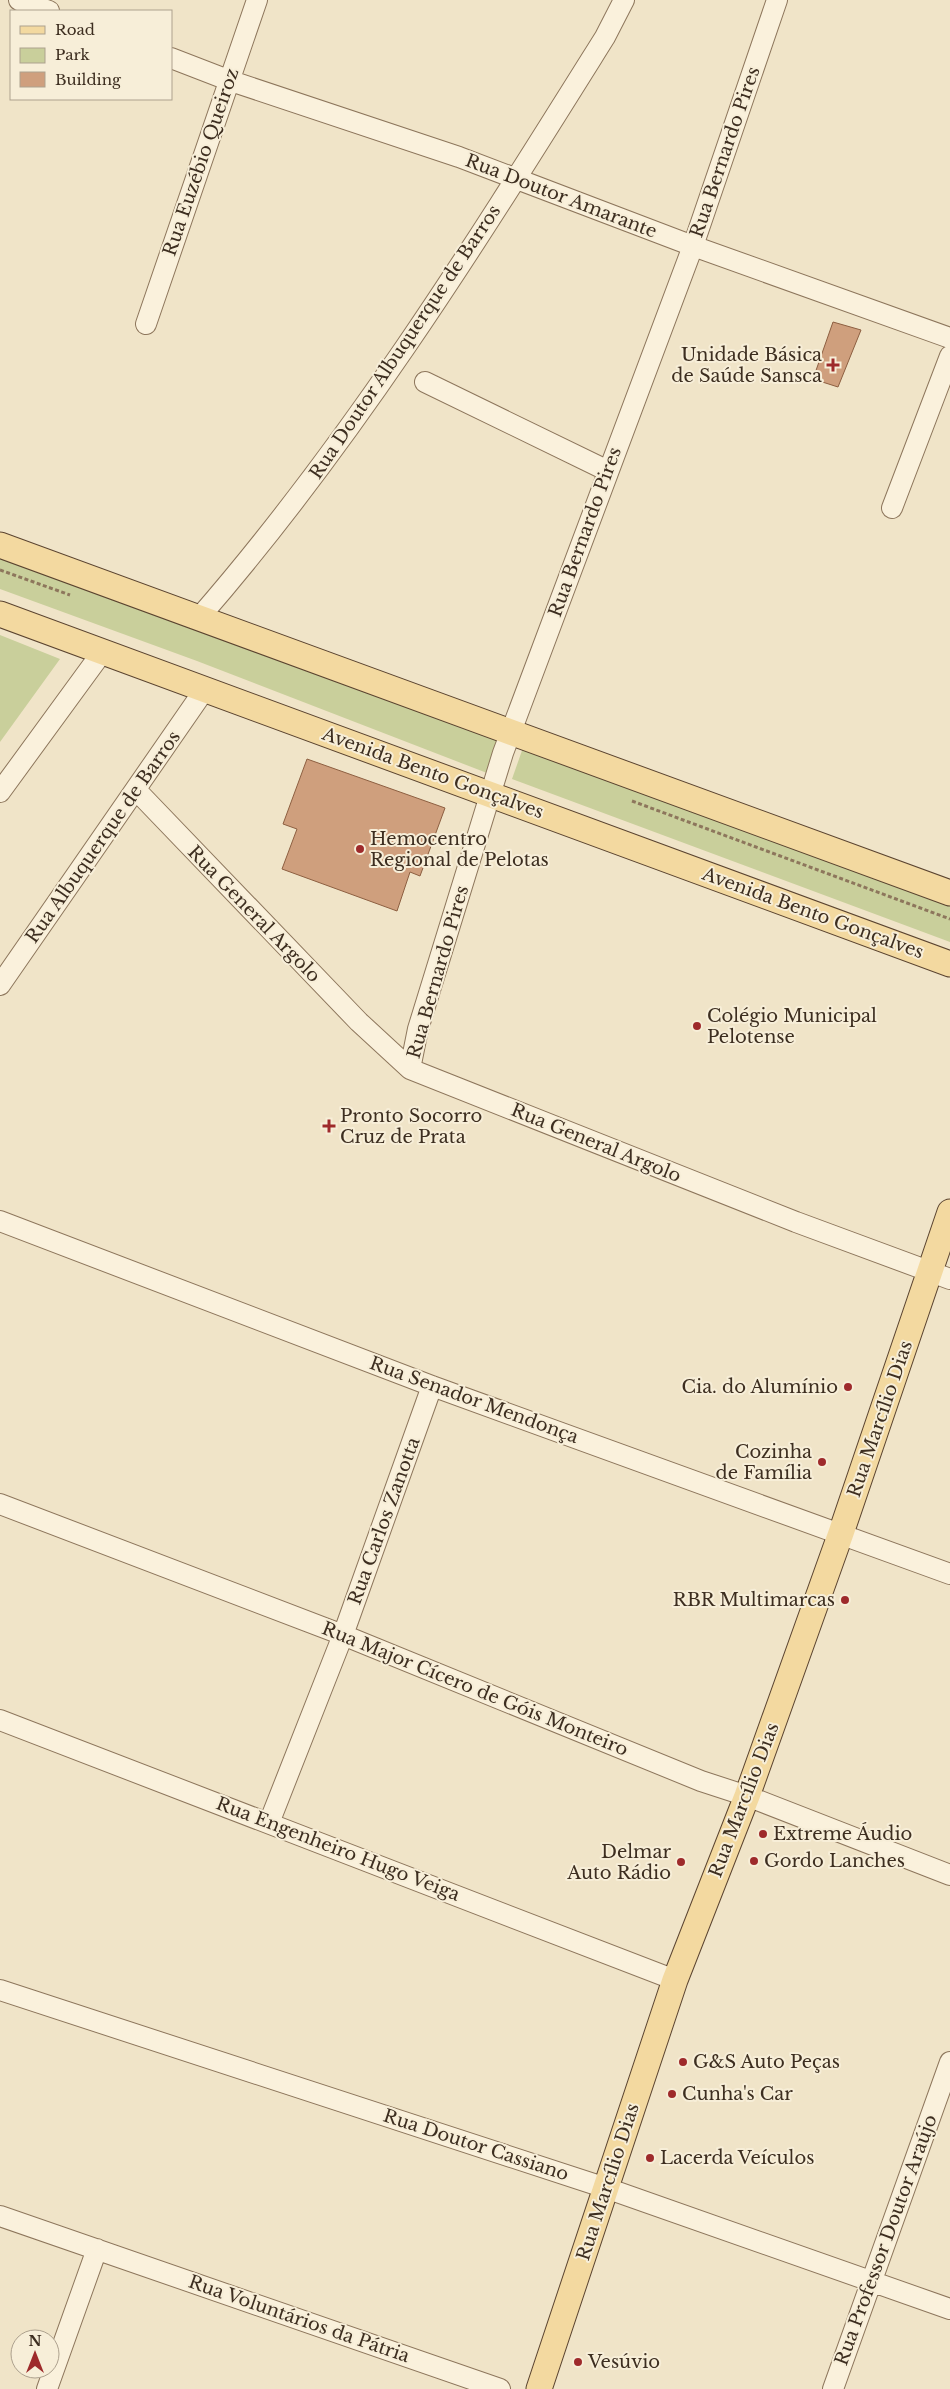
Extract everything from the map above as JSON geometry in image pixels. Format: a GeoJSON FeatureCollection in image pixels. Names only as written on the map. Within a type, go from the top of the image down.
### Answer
{"type":"FeatureCollection","features":[{"type":"Feature","properties":{"kind":"main road"},"geometry":{"type":"LineString","coordinates":[[0,545],[950,893]]}},
{"type":"Feature","properties":{"kind":"main road","name":"Avenida Bento Gonçalves"},"geometry":{"type":"LineString","coordinates":[[0,614],[950,964]]}},
{"type":"Feature","properties":{"kind":"main road","name":"Rua Marcílio Dias"},"geometry":{"type":"LineString","coordinates":[[539,2389],[675,1980],[747,1796],[841,1533],[940,1275],[950,1212]]}},
{"type":"Feature","properties":{"kind":"street"},"geometry":{"type":"LineString","coordinates":[[19,0],[46,10]]}},
{"type":"Feature","properties":{"kind":"street","name":"Rua Euzébio Queiroz"},"geometry":{"type":"LineString","coordinates":[[146,324],[228,80],[257,0]]}},
{"type":"Feature","properties":{"kind":"street","name":"Rua Doutor Albuquerque de Barros"},"geometry":{"type":"LineString","coordinates":[[198,619],[252,557],[341,441],[440,297],[517,178],[604,38],[624,0]]}},
{"type":"Feature","properties":{"kind":"street","name":"Rua Bernardo Pires"},"geometry":{"type":"LineString","coordinates":[[410,1069],[418,1028],[511,732],[693,246],[777,0]]}},
{"type":"Feature","properties":{"kind":"street","name":"Rua Doutor Amarante"},"geometry":{"type":"LineString","coordinates":[[172,58],[228,80],[517,178],[693,246],[950,338]]}},
{"type":"Feature","properties":{"kind":"street"},"geometry":{"type":"LineString","coordinates":[[892,508],[950,356]]}},
{"type":"Feature","properties":{"kind":"street"},"geometry":{"type":"LineString","coordinates":[[425,382],[608,471]]}},
{"type":"Feature","properties":{"kind":"street"},"geometry":{"type":"LineString","coordinates":[[0,792],[103,651]]}},
{"type":"Feature","properties":{"kind":"street","name":"Rua Albuquerque de Barros"},"geometry":{"type":"LineString","coordinates":[[0,985],[137,791],[205,689]]}},
{"type":"Feature","properties":{"kind":"street","name":"Rua General Argolo"},"geometry":{"type":"LineString","coordinates":[[137,791],[359,1022],[410,1069],[796,1222],[940,1275]]}},
{"type":"Feature","properties":{"kind":"street","name":"Rua Senador Mendonça"},"geometry":{"type":"LineString","coordinates":[[0,1221],[432,1386],[950,1574]]}},
{"type":"Feature","properties":{"kind":"street","name":"Rua Carlos Zanotta"},"geometry":{"type":"LineString","coordinates":[[269,1823],[343,1635],[432,1386]]}},
{"type":"Feature","properties":{"kind":"street","name":"Rua Major Cícero de Góis Monteiro"},"geometry":{"type":"LineString","coordinates":[[0,1504],[343,1635],[692,1777],[747,1796],[950,1875]]}},
{"type":"Feature","properties":{"kind":"street","name":"Rua Engenheiro Hugo Veiga"},"geometry":{"type":"LineString","coordinates":[[0,1720],[675,1980]]}},
{"type":"Feature","properties":{"kind":"street","name":"Rua Doutor Cassiano"},"geometry":{"type":"LineString","coordinates":[[0,1990],[606,2188],[950,2309]]}},
{"type":"Feature","properties":{"kind":"street","name":"Rua Professor Doutor Araújo"},"geometry":{"type":"LineString","coordinates":[[833,2389],[950,2062]]}},
{"type":"Feature","properties":{"kind":"street","name":"Rua Voluntários da Pátria"},"geometry":{"type":"LineString","coordinates":[[0,2216],[500,2389]]}},
{"type":"Feature","properties":{"kind":"street"},"geometry":{"type":"LineString","coordinates":[[47,2389],[97,2249]]}},
{"type":"Feature","properties":{"kind":"green space"},"geometry":{"type":"Polygon","coordinates":[[[0,548],[500,736],[487,773],[197,661],[0,589],[0,548]]]}},
{"type":"Feature","properties":{"kind":"green space"},"geometry":{"type":"Polygon","coordinates":[[[0,635],[60,659],[0,742],[0,635]]]}},
{"type":"Feature","properties":{"kind":"green space"},"geometry":{"type":"Polygon","coordinates":[[[525,742],[950,900],[950,942],[512,779],[525,742]]]}},
{"type":"Feature","properties":{"kind":"building","name":"Unidade Básica de Saúde Sansca"},"geometry":{"type":"Polygon","coordinates":[[[833,322],[861,330],[838,387],[813,379],[833,322]]]}},
{"type":"Feature","properties":{"kind":"building","name":"Hemocentro Regional de Pelotas"},"geometry":{"type":"Polygon","coordinates":[[[307,759],[445,808],[420,876],[410,872],[397,911],[282,869],[297,829],[283,824],[307,759]]]}},
{"type":"Feature","properties":{"kind":"place","name":"Unidade Básica de Saúde Sansca"},"geometry":{"type":"Point","coordinates":[833,365]}},
{"type":"Feature","properties":{"kind":"place","name":"Hemocentro Regional de Pelotas"},"geometry":{"type":"Point","coordinates":[360,849]}},
{"type":"Feature","properties":{"kind":"place","name":"Colégio Municipal Pelotense"},"geometry":{"type":"Point","coordinates":[697,1026]}},
{"type":"Feature","properties":{"kind":"place","name":"Pronto Socorro Cruz de Prata"},"geometry":{"type":"Point","coordinates":[329,1126]}},
{"type":"Feature","properties":{"kind":"place","name":"Cia. do Alumínio"},"geometry":{"type":"Point","coordinates":[848,1387]}},
{"type":"Feature","properties":{"kind":"place","name":"Cozinha de Família"},"geometry":{"type":"Point","coordinates":[822,1462]}},
{"type":"Feature","properties":{"kind":"place","name":"RBR Multimarcas"},"geometry":{"type":"Point","coordinates":[845,1600]}},
{"type":"Feature","properties":{"kind":"place","name":"Extreme Áudio"},"geometry":{"type":"Point","coordinates":[763,1834]}},
{"type":"Feature","properties":{"kind":"place","name":"Gordo Lanches"},"geometry":{"type":"Point","coordinates":[754,1861]}},
{"type":"Feature","properties":{"kind":"place","name":"Delmar Auto Rádio"},"geometry":{"type":"Point","coordinates":[681,1862]}},
{"type":"Feature","properties":{"kind":"place","name":"G&S Auto Peças"},"geometry":{"type":"Point","coordinates":[683,2062]}},
{"type":"Feature","properties":{"kind":"place","name":"Cunha's Car"},"geometry":{"type":"Point","coordinates":[672,2094]}},
{"type":"Feature","properties":{"kind":"place","name":"Lacerda Veículos"},"geometry":{"type":"Point","coordinates":[650,2158]}},
{"type":"Feature","properties":{"kind":"place","name":"Vesúvio"},"geometry":{"type":"Point","coordinates":[578,2362]}}]}
